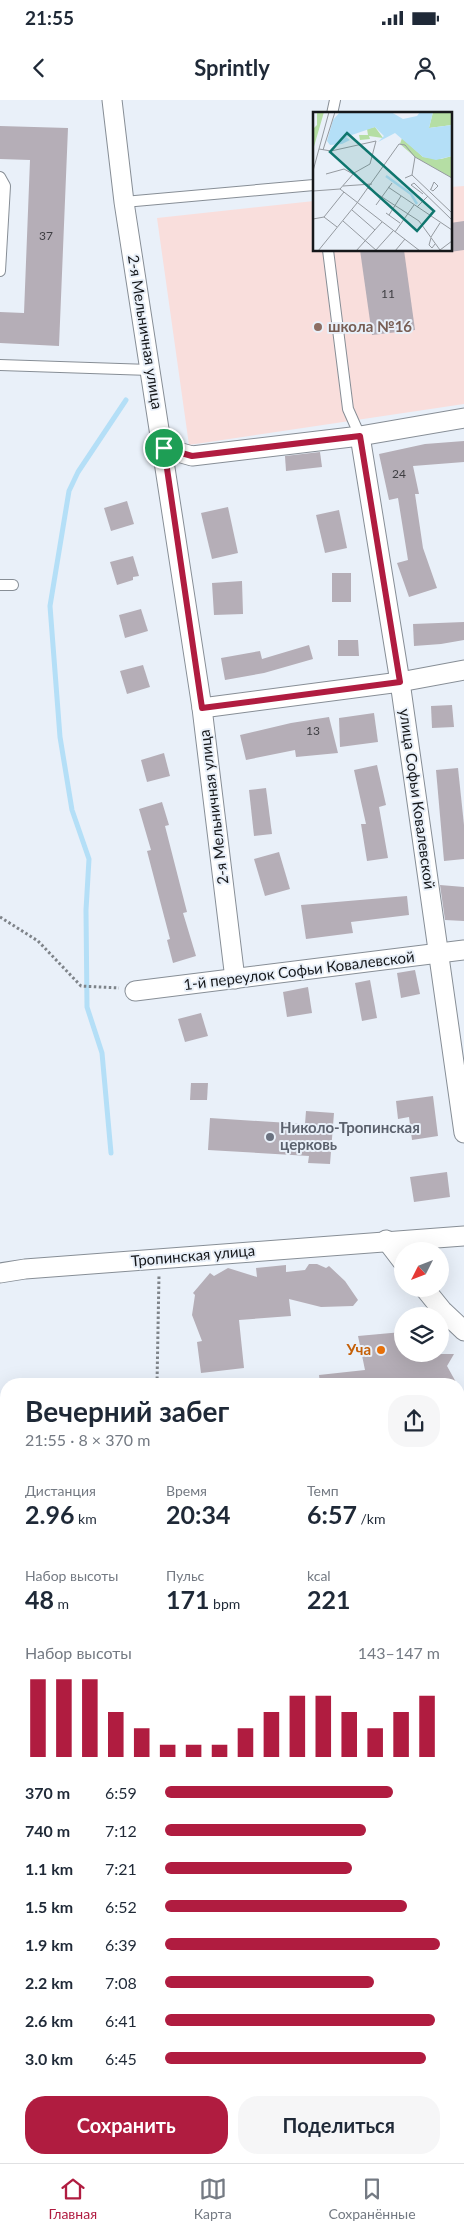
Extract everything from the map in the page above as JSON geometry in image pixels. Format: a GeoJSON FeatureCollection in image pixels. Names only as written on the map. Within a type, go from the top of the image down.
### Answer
{"type":"FeatureCollection","features":[{"type":"Feature","properties":{"kind":"street","name":"2-я Мельничная улица"},"geometry":{"type":"LineString","coordinates":[[112,100],[124,202],[164,448],[202,708],[235,979]]}},
{"type":"Feature","properties":{"kind":"street"},"geometry":{"type":"LineString","coordinates":[[164,448],[192,456],[360,436],[464,418]]}},
{"type":"Feature","properties":{"kind":"street","name":"улица Софьи Ковалевской"},"geometry":{"type":"LineString","coordinates":[[360,436],[400,682],[464,1133]]}},
{"type":"Feature","properties":{"kind":"street"},"geometry":{"type":"LineString","coordinates":[[202,708],[400,682],[464,670]]}},
{"type":"Feature","properties":{"kind":"street","name":"1-й переулок Софьи Ковалевской"},"geometry":{"type":"LineString","coordinates":[[135,990],[464,950]]}},
{"type":"Feature","properties":{"kind":"street","name":"Тропинская улица"},"geometry":{"type":"LineString","coordinates":[[0,1273],[25,1269],[386,1240],[464,1236]]}},
{"type":"Feature","properties":{"kind":"street"},"geometry":{"type":"LineString","coordinates":[[386,1240],[394,1250]]}},
{"type":"Feature","properties":{"kind":"street"},"geometry":{"type":"LineString","coordinates":[[432,1298],[464,1331]]}},
{"type":"Feature","properties":{"kind":"lane"},"geometry":{"type":"LineString","coordinates":[[0,177],[5,186],[0,271]]}},
{"type":"Feature","properties":{"kind":"lane"},"geometry":{"type":"LineString","coordinates":[[124,202],[313,185]]}},
{"type":"Feature","properties":{"kind":"lane"},"geometry":{"type":"LineString","coordinates":[[328,251],[348,409],[360,436]]}},
{"type":"Feature","properties":{"kind":"lane"},"geometry":{"type":"LineString","coordinates":[[0,364],[150,370]]}},
{"type":"Feature","properties":{"kind":"lane"},"geometry":{"type":"LineString","coordinates":[[0,585],[13,585]]}},
{"type":"Feature","properties":{"kind":"path"},"geometry":{"type":"LineString","coordinates":[[0,917],[38,941],[81,986],[98,986]]}},
{"type":"Feature","properties":{"kind":"path"},"geometry":{"type":"LineString","coordinates":[[157,1378],[160,1267]]}},
{"type":"Feature","properties":{"kind":"shaded area","name":"школа №16"},"geometry":{"type":"Polygon","coordinates":[[[464,186],[464,404],[189,445],[157,218],[313,201],[313,251],[452,251],[452,187],[464,186]]]}},
{"type":"Feature","properties":{"kind":"building"},"geometry":{"type":"Polygon","coordinates":[[[0,126],[68,128],[59,346],[0,343],[0,312],[24,313],[30,160],[0,159],[0,126]]]}},
{"type":"Feature","properties":{"kind":"building"},"geometry":{"type":"Polygon","coordinates":[[[464,221],[464,250],[450,252],[452,251],[452,223],[464,221]]]}},
{"type":"Feature","properties":{"kind":"building"},"geometry":{"type":"Polygon","coordinates":[[[360,251],[404,251],[415,330],[372,335],[360,251]]]}},
{"type":"Feature","properties":{"kind":"building"},"geometry":{"type":"Polygon","coordinates":[[[464,441],[464,462],[413,466],[419,494],[415,494],[423,548],[437,588],[409,597],[397,563],[408,560],[398,498],[389,500],[379,454],[425,444],[464,441]]]}},
{"type":"Feature","properties":{"kind":"building"},"geometry":{"type":"Polygon","coordinates":[[[320,452],[322,467],[286,471],[285,456],[320,452]]]}},
{"type":"Feature","properties":{"kind":"building"},"geometry":{"type":"Polygon","coordinates":[[[127,501],[134,524],[111,531],[104,508],[127,501]]]}},
{"type":"Feature","properties":{"kind":"building"},"geometry":{"type":"Polygon","coordinates":[[[228,507],[238,553],[212,559],[201,513],[228,507]]]}},
{"type":"Feature","properties":{"kind":"building"},"geometry":{"type":"Polygon","coordinates":[[[339,510],[347,548],[325,553],[316,515],[339,510]]]}},
{"type":"Feature","properties":{"kind":"building"},"geometry":{"type":"Polygon","coordinates":[[[133,556],[139,576],[117,585],[110,562],[133,556]]]}},
{"type":"Feature","properties":{"kind":"building"},"geometry":{"type":"Polygon","coordinates":[[[332,573],[351,573],[351,602],[332,602],[332,573]]]}},
{"type":"Feature","properties":{"kind":"building"},"geometry":{"type":"Polygon","coordinates":[[[242,581],[243,614],[214,615],[212,583],[242,581]]]}},
{"type":"Feature","properties":{"kind":"building"},"geometry":{"type":"Polygon","coordinates":[[[141,609],[148,631],[125,638],[119,615],[141,609]]]}},
{"type":"Feature","properties":{"kind":"building"},"geometry":{"type":"Polygon","coordinates":[[[464,622],[464,640],[414,646],[413,624],[464,622]]]}},
{"type":"Feature","properties":{"kind":"building"},"geometry":{"type":"Polygon","coordinates":[[[338,640],[358,640],[359,656],[338,656],[338,640]]]}},
{"type":"Feature","properties":{"kind":"building"},"geometry":{"type":"Polygon","coordinates":[[[309,645],[313,659],[264,673],[225,680],[221,658],[260,651],[262,659],[309,645]]]}},
{"type":"Feature","properties":{"kind":"building"},"geometry":{"type":"Polygon","coordinates":[[[143,665],[150,687],[127,694],[120,671],[143,665]]]}},
{"type":"Feature","properties":{"kind":"building"},"geometry":{"type":"Polygon","coordinates":[[[452,705],[454,727],[432,728],[431,706],[452,705]]]}},
{"type":"Feature","properties":{"kind":"building"},"geometry":{"type":"Polygon","coordinates":[[[374,713],[378,742],[340,747],[339,718],[374,713]]]}},
{"type":"Feature","properties":{"kind":"building"},"geometry":{"type":"Polygon","coordinates":[[[329,717],[338,753],[296,757],[295,750],[246,760],[240,735],[291,723],[329,717]]]}},
{"type":"Feature","properties":{"kind":"building"},"geometry":{"type":"Polygon","coordinates":[[[164,753],[170,776],[147,782],[141,760],[164,753]]]}},
{"type":"Feature","properties":{"kind":"building"},"geometry":{"type":"Polygon","coordinates":[[[377,765],[386,805],[379,807],[388,858],[367,861],[361,824],[366,824],[354,770],[377,765]]]}},
{"type":"Feature","properties":{"kind":"building"},"geometry":{"type":"Polygon","coordinates":[[[458,768],[464,825],[464,859],[444,861],[436,770],[458,768]]]}},
{"type":"Feature","properties":{"kind":"building"},"geometry":{"type":"Polygon","coordinates":[[[266,788],[272,834],[254,836],[249,790],[266,788]]]}},
{"type":"Feature","properties":{"kind":"building"},"geometry":{"type":"Polygon","coordinates":[[[162,802],[169,825],[165,826],[187,912],[183,913],[196,956],[173,963],[167,940],[170,939],[147,851],[151,850],[139,809],[162,802]]]}},
{"type":"Feature","properties":{"kind":"building"},"geometry":{"type":"Polygon","coordinates":[[[279,852],[290,889],[265,896],[254,859],[279,852]]]}},
{"type":"Feature","properties":{"kind":"building"},"geometry":{"type":"Polygon","coordinates":[[[440,885],[464,887],[464,921],[445,920],[440,885]]]}},
{"type":"Feature","properties":{"kind":"building"},"geometry":{"type":"Polygon","coordinates":[[[407,896],[409,915],[351,922],[353,933],[306,939],[301,905],[407,896]]]}},
{"type":"Feature","properties":{"kind":"building"},"geometry":{"type":"Polygon","coordinates":[[[415,970],[420,994],[401,998],[397,973],[415,970]]]}},
{"type":"Feature","properties":{"kind":"building"},"geometry":{"type":"Polygon","coordinates":[[[370,980],[377,1018],[362,1021],[355,983],[370,980]]]}},
{"type":"Feature","properties":{"kind":"building"},"geometry":{"type":"Polygon","coordinates":[[[308,987],[312,1013],[287,1017],[283,992],[308,987]]]}},
{"type":"Feature","properties":{"kind":"building"},"geometry":{"type":"Polygon","coordinates":[[[201,1013],[208,1036],[185,1042],[178,1019],[201,1013]]]}},
{"type":"Feature","properties":{"kind":"building"},"geometry":{"type":"Polygon","coordinates":[[[191,1083],[208,1083],[207,1100],[190,1100],[191,1083]]]}},
{"type":"Feature","properties":{"kind":"building"},"geometry":{"type":"Polygon","coordinates":[[[433,1096],[438,1136],[412,1140],[409,1117],[398,1119],[396,1101],[433,1096]]]}},
{"type":"Feature","properties":{"kind":"building","name":"Николо-Тропинская церковь"},"geometry":{"type":"Polygon","coordinates":[[[306,1111],[334,1113],[330,1164],[308,1163],[309,1156],[208,1150],[210,1118],[305,1124],[306,1111]]]}},
{"type":"Feature","properties":{"kind":"building"},"geometry":{"type":"Polygon","coordinates":[[[447,1172],[450,1197],[414,1202],[410,1177],[447,1172]]]}},
{"type":"Feature","properties":{"kind":"building"},"geometry":{"type":"Polygon","coordinates":[[[309,1264],[317,1264],[326,1268],[329,1266],[345,1281],[358,1300],[353,1306],[321,1307],[289,1299],[291,1316],[239,1320],[244,1368],[201,1373],[197,1342],[202,1341],[192,1315],[195,1295],[193,1293],[210,1273],[214,1276],[228,1268],[257,1277],[256,1268],[286,1265],[286,1272],[305,1270],[309,1264]]]}},
{"type":"Feature","properties":{"kind":"building","name":"Уча"},"geometry":{"type":"Polygon","coordinates":[[[394,1333],[394,1362],[449,1362],[449,1354],[454,1354],[447,1366],[454,1378],[319,1378],[319,1375],[365,1370],[358,1336],[394,1333]]]}},
{"type":"Feature","properties":{"kind":"waterway"},"geometry":{"type":"LineString","coordinates":[[111,1153],[102,1053],[87,1007],[86,910],[89,859],[72,810],[60,737],[50,606],[69,491],[78,472],[126,400]]}},
{"type":"Feature","properties":{"kind":"place","name":"школа №16"},"geometry":{"type":"Point","coordinates":[318,327]}},
{"type":"Feature","properties":{"kind":"place","name":"Николо-Тропинская церковь"},"geometry":{"type":"Point","coordinates":[270,1137]}},
{"type":"Feature","properties":{"kind":"place","name":"Уча"},"geometry":{"type":"Point","coordinates":[381,1350]}},
{"type":"Feature","properties":{"kind":"route"},"geometry":{"type":"LineString","coordinates":[[360,436],[400,682],[202,708],[164,448],[192,456],[360,436]]}}]}
